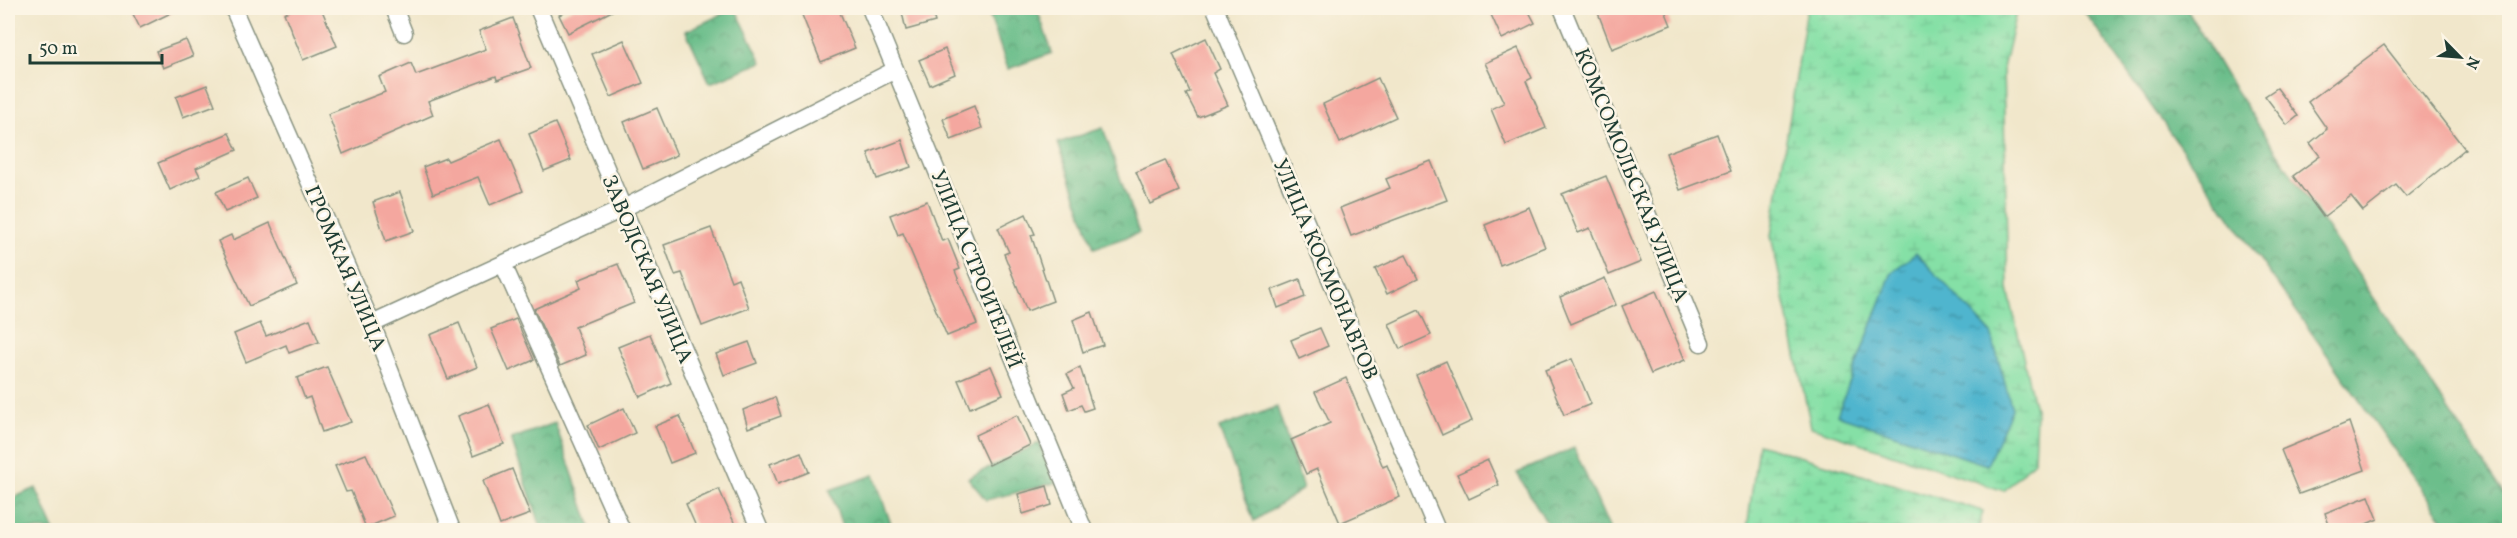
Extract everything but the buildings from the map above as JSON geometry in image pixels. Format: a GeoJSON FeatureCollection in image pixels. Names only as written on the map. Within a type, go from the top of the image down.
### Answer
{"type":"FeatureCollection","features":[{"type":"Feature","properties":{"kind":"street","name":"ГРОМКАЯ УЛИЦА"},"geometry":{"type":"LineString","coordinates":[[233,8],[372,324],[452,531]]}},
{"type":"Feature","properties":{"kind":"street"},"geometry":{"type":"LineString","coordinates":[[394,8],[404,33]]}},
{"type":"Feature","properties":{"kind":"street","name":"ЗАВОДСКАЯ УЛИЦА"},"geometry":{"type":"LineString","coordinates":[[538,8],[760,531]]}},
{"type":"Feature","properties":{"kind":"street","name":"УЛИЦА СТРОИТЕЛЕЙ"},"geometry":{"type":"LineString","coordinates":[[870,8],[1084,531]]}},
{"type":"Feature","properties":{"kind":"street","name":"УЛИЦА КОСМОНАВТОВ"},"geometry":{"type":"LineString","coordinates":[[1215,8],[1437,531]]}},
{"type":"Feature","properties":{"kind":"street","name":"КОМСОМОЛЬСКАЯ УЛИЦА"},"geometry":{"type":"LineString","coordinates":[[1562,8],[1701,343]]}},
{"type":"Feature","properties":{"kind":"street"},"geometry":{"type":"LineString","coordinates":[[372,324],[622,209],[895,70]]}},
{"type":"Feature","properties":{"kind":"street"},"geometry":{"type":"LineString","coordinates":[[502,264],[622,531]]}},
{"type":"Feature","properties":{"kind":"green space"},"geometry":{"type":"Polygon","coordinates":[[[735,8],[762,62],[710,83],[686,31],[735,8]]]}},
{"type":"Feature","properties":{"kind":"green space"},"geometry":{"type":"Polygon","coordinates":[[[987,8],[1037,8],[1052,53],[1008,69],[987,8]]]}},
{"type":"Feature","properties":{"kind":"green space"},"geometry":{"type":"Polygon","coordinates":[[[1807,8],[2017,8],[2003,68],[2008,289],[2036,414],[2034,461],[2004,491],[1811,427],[1771,236],[1807,8]]]}},
{"type":"Feature","properties":{"kind":"green space"},"geometry":{"type":"Polygon","coordinates":[[[2082,8],[2186,8],[2226,76],[2509,501],[2509,530],[2451,530],[2082,8]]]}},
{"type":"Feature","properties":{"kind":"green space"},"geometry":{"type":"Polygon","coordinates":[[[1103,128],[1139,233],[1094,248],[1058,143],[1103,128]]]}},
{"type":"Feature","properties":{"kind":"green space"},"geometry":{"type":"Polygon","coordinates":[[[1277,407],[1303,489],[1254,521],[1219,428],[1277,407]]]}},
{"type":"Feature","properties":{"kind":"green space"},"geometry":{"type":"Polygon","coordinates":[[[555,423],[591,528],[585,530],[542,530],[511,439],[555,423]]]}},
{"type":"Feature","properties":{"kind":"green space"},"geometry":{"type":"Polygon","coordinates":[[[1039,443],[1055,483],[986,500],[968,478],[1039,443]]]}},
{"type":"Feature","properties":{"kind":"green space"},"geometry":{"type":"Polygon","coordinates":[[[1758,444],[1983,511],[1978,530],[1747,530],[1758,444]]]}},
{"type":"Feature","properties":{"kind":"green space"},"geometry":{"type":"Polygon","coordinates":[[[1574,448],[1610,530],[1551,530],[1517,473],[1574,448]]]}},
{"type":"Feature","properties":{"kind":"green space"},"geometry":{"type":"Polygon","coordinates":[[[874,475],[893,530],[843,530],[830,490],[874,475]]]}},
{"type":"Feature","properties":{"kind":"green space"},"geometry":{"type":"Polygon","coordinates":[[[36,488],[54,530],[14,530],[8,515],[8,500],[36,488]]]}},
{"type":"Feature","properties":{"kind":"water"},"geometry":{"type":"Polygon","coordinates":[[[1916,253],[1991,333],[2012,409],[1987,465],[1837,415],[1892,272],[1916,253]]]}}]}
